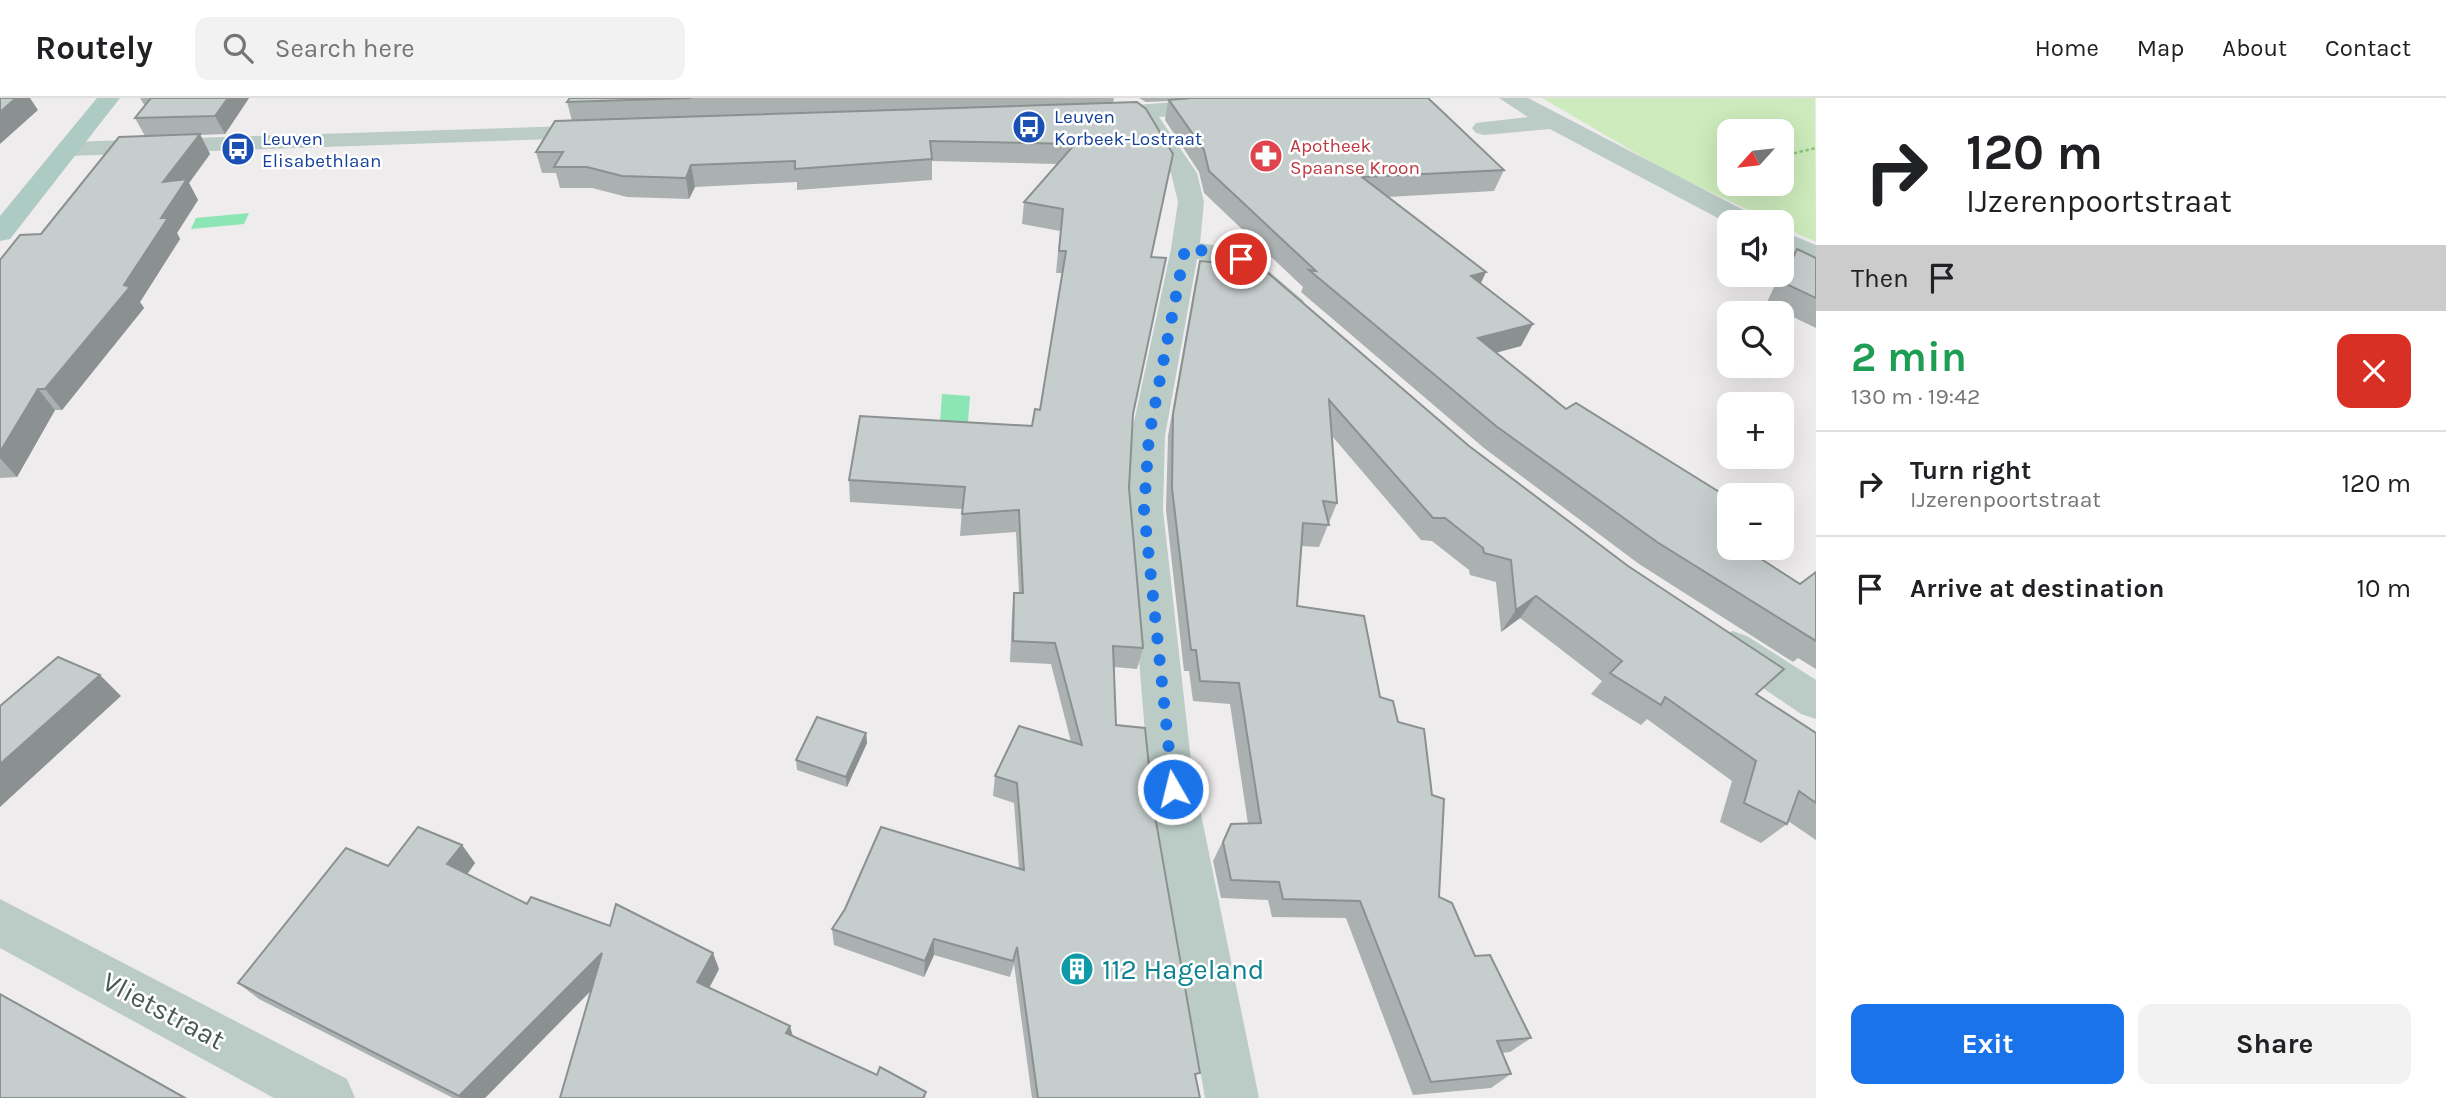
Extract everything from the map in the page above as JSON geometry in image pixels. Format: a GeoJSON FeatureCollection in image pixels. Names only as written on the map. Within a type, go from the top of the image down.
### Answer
{"type":"FeatureCollection","features":[{"type":"Feature","properties":{"kind":"main road"},"geometry":{"type":"LineString","coordinates":[[0,233],[109,98]]}},
{"type":"Feature","properties":{"kind":"street"},"geometry":{"type":"LineString","coordinates":[[1077,116],[1130,106],[1323,98]]}},
{"type":"Feature","properties":{"kind":"street"},"geometry":{"type":"LineString","coordinates":[[1510,98],[1723,210]]}},
{"type":"Feature","properties":{"kind":"street"},"geometry":{"type":"LineString","coordinates":[[1130,106],[1153,124],[1187,180],[1191,202],[1185,249],[1149,436],[1144,510],[1170,770],[1232,1098]]}},
{"type":"Feature","properties":{"kind":"street"},"geometry":{"type":"LineString","coordinates":[[1484,128],[1555,121]]}},
{"type":"Feature","properties":{"kind":"street"},"geometry":{"type":"LineString","coordinates":[[68,149],[625,131]]}},
{"type":"Feature","properties":{"kind":"street"},"geometry":{"type":"LineString","coordinates":[[1794,245],[1816,255]]}},
{"type":"Feature","properties":{"kind":"street"},"geometry":{"type":"LineString","coordinates":[[1185,249],[1220,252],[1241,259],[1316,326]]}},
{"type":"Feature","properties":{"kind":"street"},"geometry":{"type":"LineString","coordinates":[[1704,628],[1816,702]]}},
{"type":"Feature","properties":{"kind":"street","name":"Vlietstraat"},"geometry":{"type":"LineString","coordinates":[[0,922],[328,1098]]}},
{"type":"Feature","properties":{"kind":"path"},"geometry":{"type":"LineString","coordinates":[[1794,153],[1816,148]]}},
{"type":"Feature","properties":{"kind":"shaded area"},"geometry":{"type":"Polygon","coordinates":[[[1542,98],[1815,98],[1816,242],[1794,232],[1794,210],[1749,210],[1719,196],[1794,196],[1794,119],[1717,119],[1717,195],[1670,173],[1542,98]]]}},
{"type":"Feature","properties":{"kind":"shaded area"},"geometry":{"type":"Polygon","coordinates":[[[249,213],[244,224],[191,229],[196,218],[249,213]]]}},
{"type":"Feature","properties":{"kind":"shaded area"},"geometry":{"type":"Polygon","coordinates":[[[942,394],[970,396],[968,422],[962,422],[962,427],[940,422],[942,394]]]}},
{"type":"Feature","properties":{"kind":"building"},"geometry":{"type":"Polygon","coordinates":[[[0,98],[16,98],[0,112],[0,98]]]}},
{"type":"Feature","properties":{"kind":"building"},"geometry":{"type":"Polygon","coordinates":[[[151,98],[228,98],[215,116],[135,118],[151,98]]]}},
{"type":"Feature","properties":{"kind":"building"},"geometry":{"type":"Polygon","coordinates":[[[570,98],[691,98],[567,102],[570,98]]]}},
{"type":"Feature","properties":{"kind":"building"},"geometry":{"type":"Polygon","coordinates":[[[1428,98],[1504,170],[1362,177],[1486,272],[1471,276],[1533,324],[1478,338],[1566,409],[1576,403],[1717,491],[1717,560],[1763,560],[1800,584],[1816,572],[1816,641],[1657,542],[1496,426],[1309,270],[1316,271],[1209,171],[1204,150],[1169,100],[1428,98]]]}},
{"type":"Feature","properties":{"kind":"building"},"geometry":{"type":"Polygon","coordinates":[[[1137,102],[1146,109],[1173,154],[1151,257],[1166,258],[1133,414],[1129,488],[1143,648],[1113,646],[1116,725],[1145,728],[1153,804],[1200,1073],[1195,1074],[1200,1098],[1038,1098],[1017,947],[1013,961],[934,939],[925,961],[832,929],[845,909],[881,827],[1024,870],[1017,783],[995,776],[1019,726],[1082,745],[1055,643],[1013,641],[1014,593],[1023,593],[1019,510],[962,514],[965,487],[849,480],[860,416],[1032,426],[1035,409],[1040,410],[1066,251],[1059,251],[1063,209],[1024,202],[1075,144],[930,141],[932,159],[795,169],[795,161],[691,165],[686,178],[622,176],[587,167],[554,167],[563,152],[536,152],[555,121],[1137,102]]]}},
{"type":"Feature","properties":{"kind":"building"},"geometry":{"type":"Polygon","coordinates":[[[200,134],[163,182],[187,179],[161,218],[168,218],[124,285],[130,287],[45,389],[38,389],[0,452],[0,260],[20,235],[41,234],[119,137],[200,134]]]}},
{"type":"Feature","properties":{"kind":"building"},"geometry":{"type":"Polygon","coordinates":[[[1797,249],[1816,258],[1816,298],[1793,287],[1794,256],[1797,249]]]}},
{"type":"Feature","properties":{"kind":"building"},"geometry":{"type":"Polygon","coordinates":[[[1200,261],[1260,266],[1469,446],[1628,566],[1784,669],[1756,694],[1816,733],[1816,803],[1799,791],[1787,824],[1744,803],[1756,761],[1665,697],[1661,705],[1610,673],[1622,661],[1536,596],[1516,610],[1511,560],[1484,553],[1483,548],[1445,518],[1433,518],[1329,400],[1337,503],[1323,501],[1329,525],[1303,523],[1297,606],[1364,616],[1380,697],[1393,701],[1398,722],[1424,729],[1432,795],[1444,799],[1439,897],[1452,903],[1475,956],[1490,955],[1531,1038],[1497,1041],[1511,1074],[1431,1082],[1360,901],[1283,899],[1279,882],[1231,880],[1223,842],[1231,824],[1261,823],[1239,683],[1200,681],[1196,650],[1191,650],[1172,488],[1173,414],[1200,261]]]}},
{"type":"Feature","properties":{"kind":"building"},"geometry":{"type":"Polygon","coordinates":[[[58,657],[100,675],[0,764],[0,706],[58,657]]]}},
{"type":"Feature","properties":{"kind":"building"},"geometry":{"type":"Polygon","coordinates":[[[817,717],[866,733],[846,777],[796,760],[817,717]]]}},
{"type":"Feature","properties":{"kind":"building"},"geometry":{"type":"Polygon","coordinates":[[[418,827],[462,845],[447,864],[527,904],[531,897],[610,926],[616,904],[713,953],[697,982],[790,1026],[786,1033],[877,1075],[880,1067],[926,1092],[923,1098],[560,1098],[602,953],[459,1096],[238,983],[346,848],[388,866],[418,827]]]}},
{"type":"Feature","properties":{"kind":"building"},"geometry":{"type":"Polygon","coordinates":[[[0,994],[185,1098],[0,1098],[0,994]]]}},
{"type":"Feature","properties":{"kind":"place","name":"Leuven Korbeek-Lostraat"},"geometry":{"type":"Point","coordinates":[1029,127]}},
{"type":"Feature","properties":{"kind":"place","name":"Leuven Elisabethlaan"},"geometry":{"type":"Point","coordinates":[238,149]}},
{"type":"Feature","properties":{"kind":"place","name":"Apotheek Spaanse Kroon"},"geometry":{"type":"Point","coordinates":[1266,156]}},
{"type":"Feature","properties":{"kind":"place","name":"112 Hageland"},"geometry":{"type":"Point","coordinates":[1077,969]}},
{"type":"Feature","properties":{"kind":"route"},"geometry":{"type":"LineString","coordinates":[[1173,789],[1144,510],[1149,436],[1185,249],[1220,252],[1241,259]]}}]}
